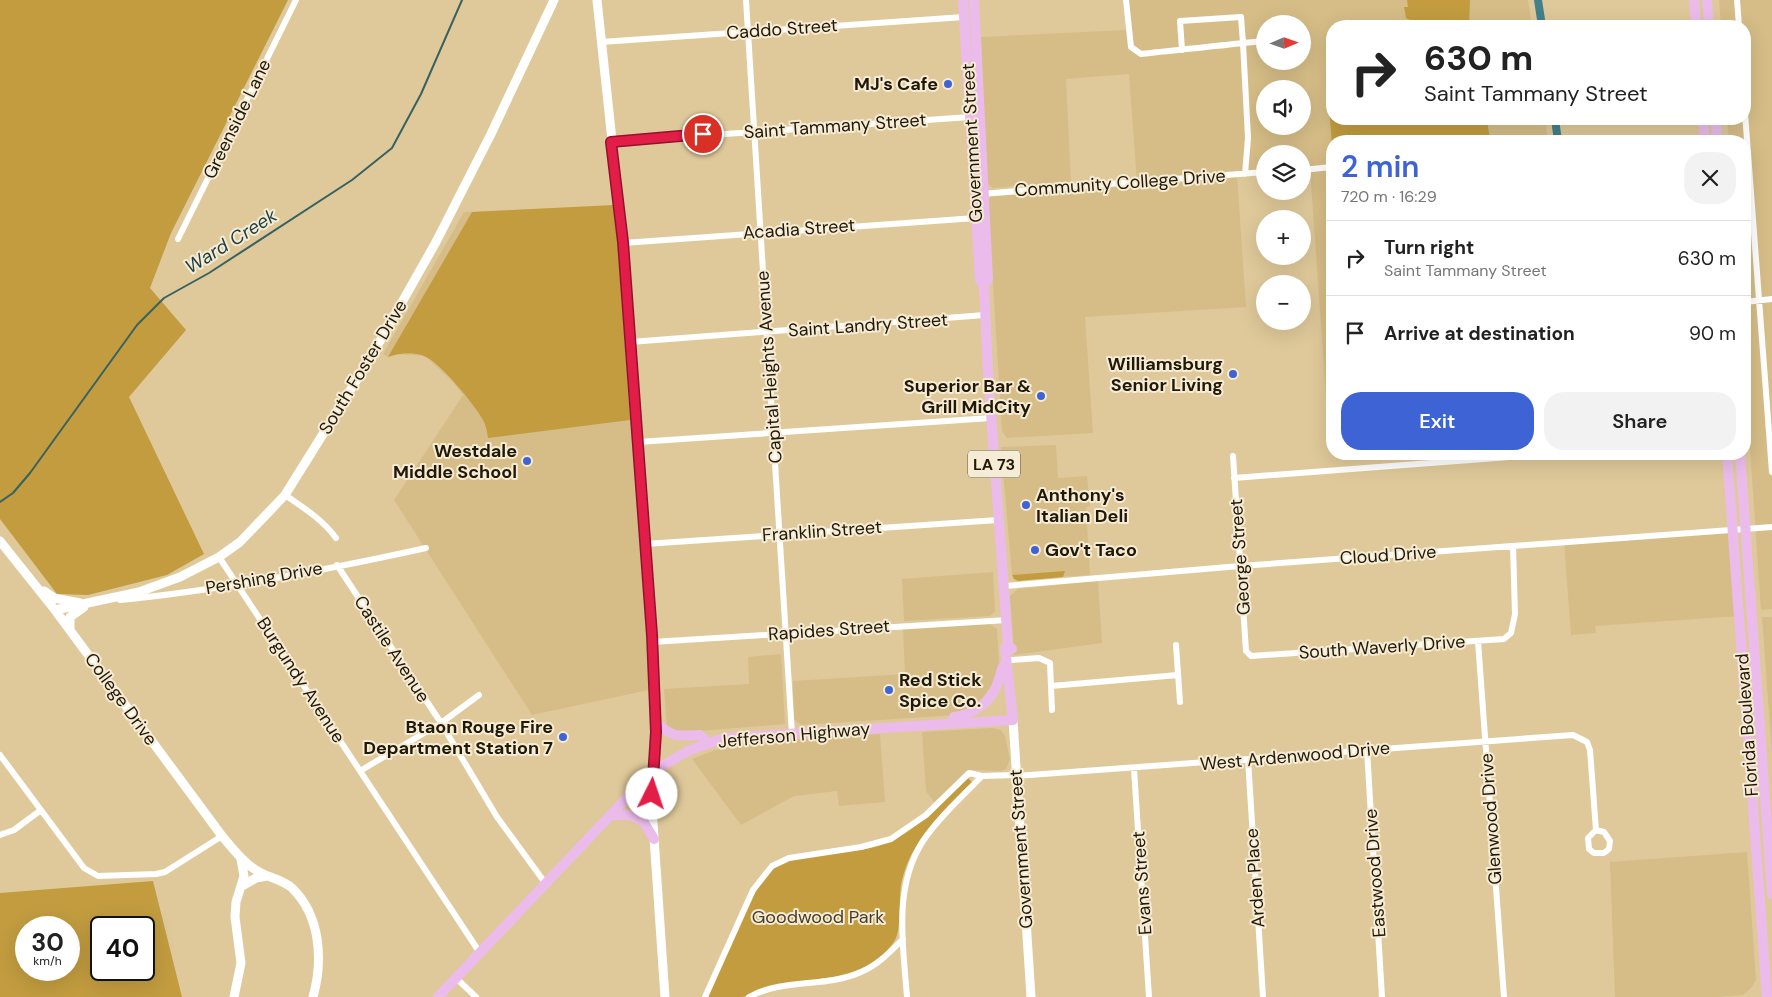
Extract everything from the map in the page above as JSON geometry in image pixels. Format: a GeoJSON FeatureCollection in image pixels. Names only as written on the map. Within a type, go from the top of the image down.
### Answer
{"type":"FeatureCollection","features":[{"type":"Feature","properties":{"kind":"main road","name":"Government Street"},"geometry":{"type":"LineString","coordinates":[[963,0],[970,118],[986,248],[988,279],[984,284],[985,315],[1008,644],[1012,648],[1009,662],[1009,697],[1013,720]]}},
{"type":"Feature","properties":{"kind":"main road","name":"Government Street"},"geometry":{"type":"LineString","coordinates":[[974,0],[979,194],[976,218],[980,280],[984,284]]}},
{"type":"Feature","properties":{"kind":"main road"},"geometry":{"type":"LineString","coordinates":[[1694,0],[1696,20]]}},
{"type":"Feature","properties":{"kind":"main road"},"geometry":{"type":"LineString","coordinates":[[1707,0],[1709,20]]}},
{"type":"Feature","properties":{"kind":"main road"},"geometry":{"type":"LineString","coordinates":[[976,218],[982,222],[983,243],[986,248]]}},
{"type":"Feature","properties":{"kind":"main road","name":"Florida Boulevard"},"geometry":{"type":"LineString","coordinates":[[1727,460],[1767,997]]}},
{"type":"Feature","properties":{"kind":"main road","name":"Florida Boulevard"},"geometry":{"type":"LineString","coordinates":[[1740,460],[1772,894]]}},
{"type":"Feature","properties":{"kind":"main road"},"geometry":{"type":"LineString","coordinates":[[951,723],[954,717],[970,714],[986,702],[996,688],[1001,668],[1009,662]]}},
{"type":"Feature","properties":{"kind":"main road","name":"Jefferson Highway"},"geometry":{"type":"LineString","coordinates":[[438,997],[610,815],[653,773],[679,755],[708,743],[736,737],[1013,720]]}},
{"type":"Feature","properties":{"kind":"main road"},"geometry":{"type":"LineString","coordinates":[[656,722],[667,733],[674,736],[700,735],[708,743]]}},
{"type":"Feature","properties":{"kind":"main road"},"geometry":{"type":"LineString","coordinates":[[610,815],[629,815],[643,821],[654,839]]}},
{"type":"Feature","properties":{"kind":"main road"},"geometry":{"type":"LineString","coordinates":[[1756,845],[1768,844]]}},
{"type":"Feature","properties":{"kind":"street","name":"Greenside Lane"},"geometry":{"type":"LineString","coordinates":[[178,239],[296,0]]}},
{"type":"Feature","properties":{"kind":"street","name":"South Foster Drive"},"geometry":{"type":"LineString","coordinates":[[55,610],[101,602],[160,586],[219,557],[240,542],[285,495],[370,357],[436,242],[491,134],[554,0]]}},
{"type":"Feature","properties":{"kind":"street"},"geometry":{"type":"LineString","coordinates":[[596,0],[623,242],[652,642],[656,722],[652,794],[665,997]]}},
{"type":"Feature","properties":{"kind":"street","name":"Capital Heights Avenue"},"geometry":{"type":"LineString","coordinates":[[746,0],[792,734]]}},
{"type":"Feature","properties":{"kind":"street"},"geometry":{"type":"LineString","coordinates":[[1126,0],[1131,47],[1141,54],[1256,42]]}},
{"type":"Feature","properties":{"kind":"street"},"geometry":{"type":"LineString","coordinates":[[1737,0],[1739,20]]}},
{"type":"Feature","properties":{"kind":"street","name":"Caddo Street"},"geometry":{"type":"LineString","coordinates":[[601,42],[964,17]]}},
{"type":"Feature","properties":{"kind":"street"},"geometry":{"type":"LineString","coordinates":[[1182,50],[1180,21],[1241,17],[1248,138],[1245,174]]}},
{"type":"Feature","properties":{"kind":"street","name":"Saint Tammany Street"},"geometry":{"type":"LineString","coordinates":[[611,142],[970,118]]}},
{"type":"Feature","properties":{"kind":"street"},"geometry":{"type":"LineString","coordinates":[[1311,169],[1326,168]]}},
{"type":"Feature","properties":{"kind":"street","name":"Community College Drive"},"geometry":{"type":"LineString","coordinates":[[979,194],[1256,173]]}},
{"type":"Feature","properties":{"kind":"street"},"geometry":{"type":"LineString","coordinates":[[1751,199],[1772,472]]}},
{"type":"Feature","properties":{"kind":"street","name":"Acadia Street"},"geometry":{"type":"LineString","coordinates":[[623,242],[976,218]]}},
{"type":"Feature","properties":{"kind":"street"},"geometry":{"type":"LineString","coordinates":[[1751,301],[1772,299]]}},
{"type":"Feature","properties":{"kind":"street","name":"Saint Landry Street"},"geometry":{"type":"LineString","coordinates":[[630,342],[985,315]]}},
{"type":"Feature","properties":{"kind":"street"},"geometry":{"type":"LineString","coordinates":[[638,442],[991,418]]}},
{"type":"Feature","properties":{"kind":"street","name":"George Street"},"geometry":{"type":"LineString","coordinates":[[1233,456],[1246,651],[1251,656]]}},
{"type":"Feature","properties":{"kind":"street"},"geometry":{"type":"LineString","coordinates":[[1234,478],[1470,460]]}},
{"type":"Feature","properties":{"kind":"street"},"geometry":{"type":"LineString","coordinates":[[285,495],[314,515],[336,538]]}},
{"type":"Feature","properties":{"kind":"street","name":"Franklin Street"},"geometry":{"type":"LineString","coordinates":[[645,544],[998,520]]}},
{"type":"Feature","properties":{"kind":"street","name":"Cloud Drive"},"geometry":{"type":"LineString","coordinates":[[1004,586],[1240,566],[1772,527]]}},
{"type":"Feature","properties":{"kind":"street","name":"College Drive"},"geometry":{"type":"LineString","coordinates":[[0,541],[55,610],[241,859],[267,876],[291,888],[303,903],[310,919],[319,952],[319,972],[314,997]]}},
{"type":"Feature","properties":{"kind":"street","name":"South Waverly Drive"},"geometry":{"type":"LineString","coordinates":[[1251,656],[1504,639],[1511,634],[1515,614],[1513,546]]}},
{"type":"Feature","properties":{"kind":"street","name":"Pershing Drive"},"geometry":{"type":"LineString","coordinates":[[101,602],[168,595],[426,548]]}},
{"type":"Feature","properties":{"kind":"street","name":"Burgundy Avenue"},"geometry":{"type":"LineString","coordinates":[[219,557],[238,583],[480,953]]}},
{"type":"Feature","properties":{"kind":"street","name":"Castile Avenue"},"geometry":{"type":"LineString","coordinates":[[337,565],[441,723],[497,817],[546,884]]}},
{"type":"Feature","properties":{"kind":"street"},"geometry":{"type":"LineString","coordinates":[[29,577],[54,598],[90,603]]}},
{"type":"Feature","properties":{"kind":"street"},"geometry":{"type":"LineString","coordinates":[[70,630],[71,615],[90,603]]}},
{"type":"Feature","properties":{"kind":"street","name":"Rapides Street"},"geometry":{"type":"LineString","coordinates":[[652,642],[1007,620]]}},
{"type":"Feature","properties":{"kind":"street","name":"Glenwood Drive"},"geometry":{"type":"LineString","coordinates":[[1478,641],[1504,997]]}},
{"type":"Feature","properties":{"kind":"street"},"geometry":{"type":"LineString","coordinates":[[1176,645],[1180,702]]}},
{"type":"Feature","properties":{"kind":"street"},"geometry":{"type":"LineString","coordinates":[[1009,662],[1039,658],[1050,663],[1052,710]]}},
{"type":"Feature","properties":{"kind":"street"},"geometry":{"type":"LineString","coordinates":[[1051,686],[1178,675]]}},
{"type":"Feature","properties":{"kind":"street"},"geometry":{"type":"LineString","coordinates":[[360,771],[441,723],[479,695]]}},
{"type":"Feature","properties":{"kind":"street","name":"Government Street"},"geometry":{"type":"LineString","coordinates":[[1013,720],[1031,997]]}},
{"type":"Feature","properties":{"kind":"street","name":"West Ardenwood Drive"},"geometry":{"type":"LineString","coordinates":[[705,997],[753,890],[772,866],[789,858],[861,847],[890,839],[926,814],[970,773],[982,776],[1016,776],[1134,769],[1573,735],[1587,742],[1590,750],[1596,830]]}},
{"type":"Feature","properties":{"kind":"street","name":"Eastwood Drive"},"geometry":{"type":"LineString","coordinates":[[1367,750],[1382,997]]}},
{"type":"Feature","properties":{"kind":"street"},"geometry":{"type":"LineString","coordinates":[[0,755],[84,868],[98,876],[148,875],[165,872],[222,836]]}},
{"type":"Feature","properties":{"kind":"street","name":"Arden Place"},"geometry":{"type":"LineString","coordinates":[[1248,759],[1263,997]]}},
{"type":"Feature","properties":{"kind":"street","name":"Evans Street"},"geometry":{"type":"LineString","coordinates":[[1134,769],[1149,997]]}},
{"type":"Feature","properties":{"kind":"street"},"geometry":{"type":"LineString","coordinates":[[907,997],[903,939],[904,895],[916,853],[924,840],[982,776]]}},
{"type":"Feature","properties":{"kind":"street"},"geometry":{"type":"LineString","coordinates":[[0,835],[14,830],[41,810]]}},
{"type":"Feature","properties":{"kind":"street"},"geometry":{"type":"LineString","coordinates":[[234,997],[241,970],[235,908],[242,886],[244,871],[241,859]]}},
{"type":"Feature","properties":{"kind":"street"},"geometry":{"type":"LineString","coordinates":[[242,886],[256,878],[267,876]]}},
{"type":"Feature","properties":{"kind":"street"},"geometry":{"type":"LineString","coordinates":[[748,997],[780,986],[841,979],[861,972],[884,958],[903,939]]}},
{"type":"Feature","properties":{"kind":"street"},"geometry":{"type":"LineString","coordinates":[[456,978],[476,997]]}},
{"type":"Feature","properties":{"kind":"shaded area"},"geometry":{"type":"Polygon","coordinates":[[[1126,0],[1528,0],[1531,20],[1326,20],[1326,125],[1546,125],[1547,135],[1326,135],[1326,397],[1311,183],[1311,145],[1256,145],[1256,173],[1237,175],[1246,307],[1085,317],[1093,433],[1007,438],[1002,431],[988,204],[991,193],[1137,182],[1129,74],[1066,79],[1071,182],[993,188],[986,182],[981,37],[1126,30],[1126,0]]]}},
{"type":"Feature","properties":{"kind":"shaded area"},"geometry":{"type":"Polygon","coordinates":[[[1719,0],[1772,0],[1772,609],[1761,610],[1751,460],[1751,135],[1728,135],[1728,125],[1751,125],[1751,20],[1721,20],[1719,0]]]}},
{"type":"Feature","properties":{"kind":"shaded area","name":"Westdale Middle School"},"geometry":{"type":"Polygon","coordinates":[[[615,205],[649,643],[649,690],[532,715],[394,500],[463,395],[453,382],[425,356],[396,354],[388,357],[383,354],[464,212],[615,205]]]}},
{"type":"Feature","properties":{"kind":"shaded area"},"geometry":{"type":"Polygon","coordinates":[[[1056,445],[1058,478],[1087,476],[1090,506],[1086,507],[1090,575],[1016,580],[1012,575],[1001,447],[1056,445]]]}},
{"type":"Feature","properties":{"kind":"shaded area"},"geometry":{"type":"Polygon","coordinates":[[[1733,530],[1739,616],[1595,626],[1596,633],[1571,635],[1564,542],[1733,530]]]}},
{"type":"Feature","properties":{"kind":"shaded area"},"geometry":{"type":"Polygon","coordinates":[[[993,572],[995,611],[990,616],[904,621],[902,579],[993,572]]]}},
{"type":"Feature","properties":{"kind":"shaded area"},"geometry":{"type":"Polygon","coordinates":[[[1098,581],[1102,643],[1014,655],[1010,596],[1018,589],[1098,581]]]}},
{"type":"Feature","properties":{"kind":"shaded area"},"geometry":{"type":"Polygon","coordinates":[[[1762,617],[1772,617],[1772,754],[1762,617]]]}},
{"type":"Feature","properties":{"kind":"shaded area"},"geometry":{"type":"Polygon","coordinates":[[[989,624],[997,629],[999,664],[996,679],[979,703],[957,715],[801,725],[794,719],[793,681],[905,674],[903,629],[989,624]]]}},
{"type":"Feature","properties":{"kind":"shaded area"},"geometry":{"type":"Polygon","coordinates":[[[781,654],[785,724],[687,732],[673,732],[667,727],[664,689],[749,684],[748,657],[781,654]]]}},
{"type":"Feature","properties":{"kind":"shaded area"},"geometry":{"type":"Polygon","coordinates":[[[992,728],[1001,730],[1005,736],[1010,759],[1006,769],[1001,771],[971,770],[934,802],[926,791],[922,732],[992,728]]]}},
{"type":"Feature","properties":{"kind":"shaded area"},"geometry":{"type":"Polygon","coordinates":[[[880,734],[885,802],[839,806],[837,791],[794,796],[741,825],[692,759],[718,749],[748,743],[880,734]]]}},
{"type":"Feature","properties":{"kind":"shaded area"},"geometry":{"type":"Polygon","coordinates":[[[1747,852],[1756,980],[1751,988],[1743,995],[1718,997],[1615,997],[1610,862],[1747,852]]]}},
{"type":"Feature","properties":{"kind":"green space"},"geometry":{"type":"Polygon","coordinates":[[[0,0],[288,0],[171,233],[150,288],[186,330],[129,397],[204,554],[167,575],[88,595],[57,594],[0,519],[0,0]]]}},
{"type":"Feature","properties":{"kind":"green space"},"geometry":{"type":"Polygon","coordinates":[[[1407,0],[1470,0],[1469,20],[1410,20],[1406,18],[1404,7],[1408,7],[1407,0]]]}},
{"type":"Feature","properties":{"kind":"green space"},"geometry":{"type":"Polygon","coordinates":[[[1330,125],[1488,125],[1489,135],[1331,135],[1330,125]]]}},
{"type":"Feature","properties":{"kind":"green space"},"geometry":{"type":"Polygon","coordinates":[[[615,205],[630,420],[488,438],[484,422],[479,413],[440,367],[422,355],[412,353],[388,357],[472,212],[615,205]]]}},
{"type":"Feature","properties":{"kind":"green space"},"geometry":{"type":"Polygon","coordinates":[[[1065,571],[1063,577],[1018,581],[1012,575],[1065,571]]]}},
{"type":"Feature","properties":{"kind":"green space","name":"Goodwood Park"},"geometry":{"type":"Polygon","coordinates":[[[968,778],[972,782],[930,827],[913,852],[902,880],[897,935],[883,954],[869,965],[853,972],[780,984],[763,988],[742,997],[708,997],[753,896],[771,871],[780,864],[808,856],[872,848],[884,844],[918,823],[968,778]]]}},
{"type":"Feature","properties":{"kind":"green space"},"geometry":{"type":"Polygon","coordinates":[[[153,881],[182,997],[0,997],[0,893],[153,881]]]}},
{"type":"Feature","properties":{"kind":"waterway","name":"Ward Creek"},"geometry":{"type":"LineString","coordinates":[[0,502],[13,493],[30,473],[137,325],[164,298],[209,273],[352,180],[392,148],[421,94],[462,0]]}},
{"type":"Feature","properties":{"kind":"waterway"},"geometry":{"type":"LineString","coordinates":[[1538,0],[1541,20]]}},
{"type":"Feature","properties":{"kind":"waterway"},"geometry":{"type":"LineString","coordinates":[[1556,125],[1557,135]]}},
{"type":"Feature","properties":{"kind":"place","name":"MJ's Cafe"},"geometry":{"type":"Point","coordinates":[948,84]}},
{"type":"Feature","properties":{"kind":"place","name":"Williamsburg Senior Living"},"geometry":{"type":"Point","coordinates":[1233,374]}},
{"type":"Feature","properties":{"kind":"place","name":"Superior Bar & Grill MidCity"},"geometry":{"type":"Point","coordinates":[1041,396]}},
{"type":"Feature","properties":{"kind":"place","name":"Westdale Middle School"},"geometry":{"type":"Point","coordinates":[527,461]}},
{"type":"Feature","properties":{"kind":"place","name":"Anthony's Italian Deli"},"geometry":{"type":"Point","coordinates":[1026,505]}},
{"type":"Feature","properties":{"kind":"place","name":"Gov't Taco"},"geometry":{"type":"Point","coordinates":[1035,550]}},
{"type":"Feature","properties":{"kind":"place","name":"Red Stick Spice Co."},"geometry":{"type":"Point","coordinates":[889,690]}},
{"type":"Feature","properties":{"kind":"place","name":"Btaon Rouge Fire Department Station 7"},"geometry":{"type":"Point","coordinates":[563,737]}},
{"type":"Feature","properties":{"kind":"route"},"geometry":{"type":"LineString","coordinates":[[652,794],[656,742],[652,635],[623,242],[611,142],[703,134]]}}]}
